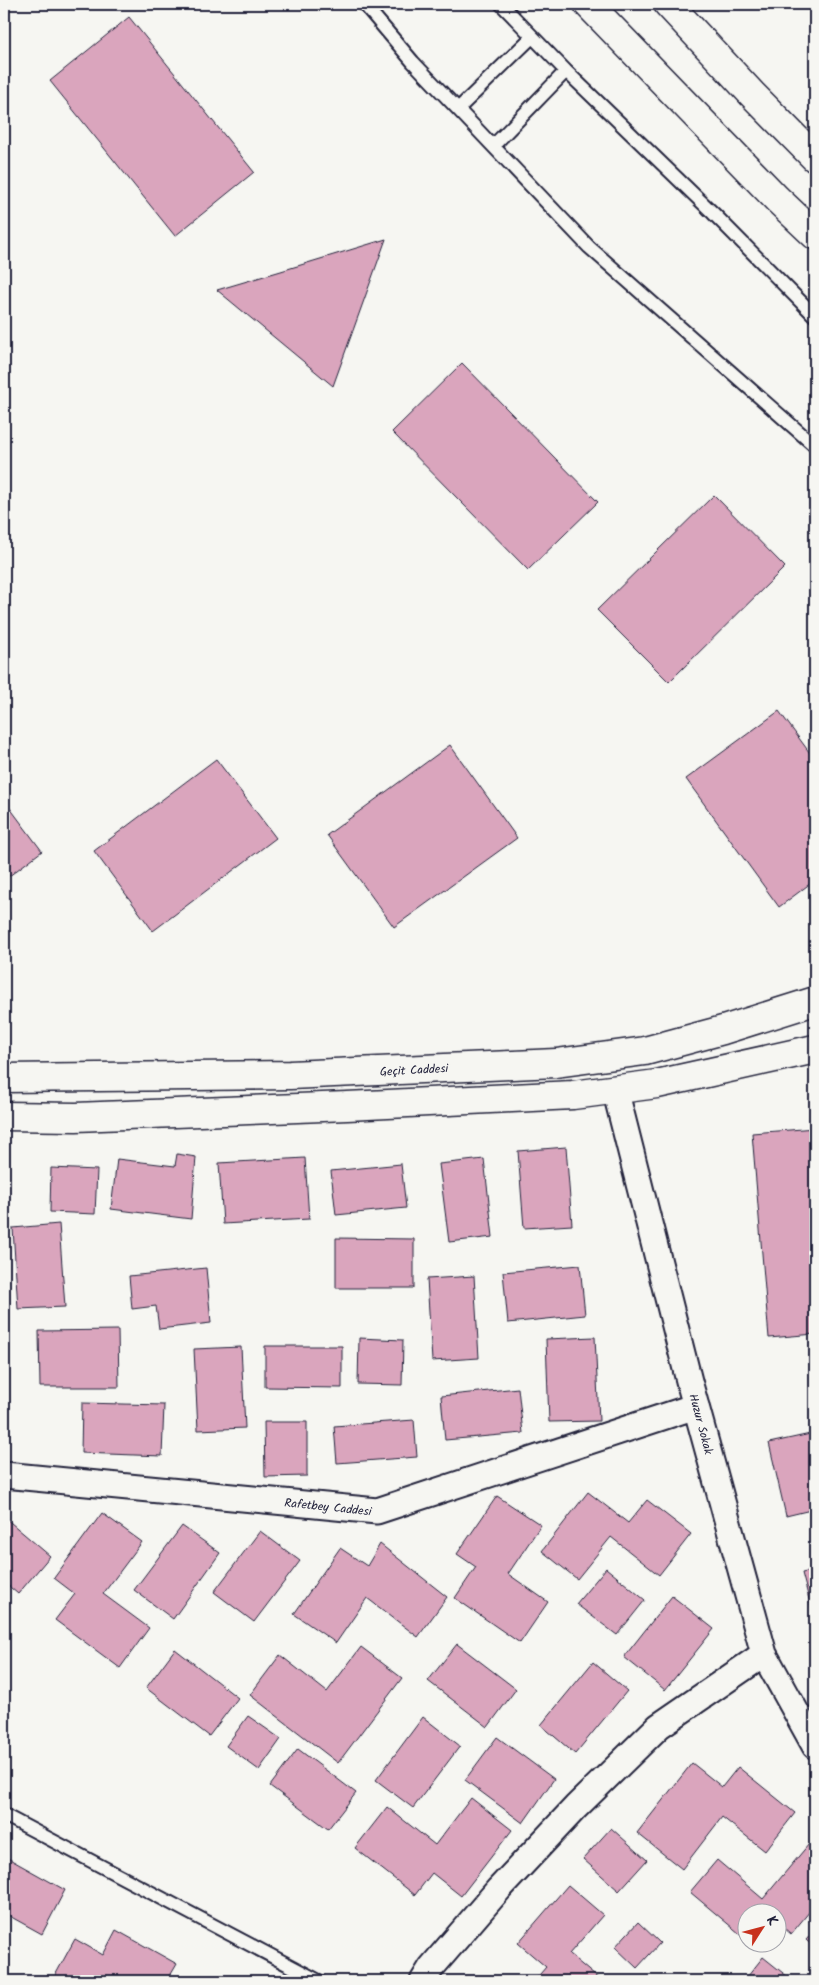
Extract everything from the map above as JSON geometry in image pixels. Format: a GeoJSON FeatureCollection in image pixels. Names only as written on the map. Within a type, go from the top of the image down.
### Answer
{"type":"FeatureCollection","features":[{"type":"Feature","properties":{"kind":"main road"},"geometry":{"type":"LineString","coordinates":[[588,4],[777,199],[815,235]]}},
{"type":"Feature","properties":{"kind":"main road"},"geometry":{"type":"LineString","coordinates":[[668,4],[815,158]]}},
{"type":"Feature","properties":{"kind":"main road","name":"Geçit Caddesi"},"geometry":{"type":"LineString","coordinates":[[4,1078],[290,1075],[556,1063],[645,1051],[717,1032],[815,1001]]}},
{"type":"Feature","properties":{"kind":"main road"},"geometry":{"type":"LineString","coordinates":[[667,1045],[676,1080]]}},
{"type":"Feature","properties":{"kind":"main road"},"geometry":{"type":"LineString","coordinates":[[4,1116],[76,1117],[573,1095],[676,1080],[815,1049]]}},
{"type":"Feature","properties":{"kind":"main road"},"geometry":{"type":"LineString","coordinates":[[606,1056],[615,1090]]}},
{"type":"Feature","properties":{"kind":"street","name":"Huzur Sokak"},"geometry":{"type":"LineString","coordinates":[[615,1090],[696,1406],[764,1654],[815,1746]]}},
{"type":"Feature","properties":{"kind":"street","name":"Rafetbey Caddesi"},"geometry":{"type":"LineString","coordinates":[[4,1475],[377,1511],[696,1406]]}},
{"type":"Feature","properties":{"kind":"street"},"geometry":{"type":"LineString","coordinates":[[423,1981],[431,1968],[499,1889],[576,1807],[659,1726],[764,1654]]}},
{"type":"Feature","properties":{"kind":"lane"},"geometry":{"type":"LineString","coordinates":[[364,4],[414,62],[589,247],[815,446]]}},
{"type":"Feature","properties":{"kind":"lane"},"geometry":{"type":"LineString","coordinates":[[501,4],[566,71],[713,213],[815,316]]}},
{"type":"Feature","properties":{"kind":"lane"},"geometry":{"type":"LineString","coordinates":[[458,109],[532,37]]}},
{"type":"Feature","properties":{"kind":"lane"},"geometry":{"type":"LineString","coordinates":[[493,146],[566,71]]}},
{"type":"Feature","properties":{"kind":"lane"},"geometry":{"type":"LineString","coordinates":[[4,1815],[319,1981]]}},
{"type":"Feature","properties":{"kind":"building"},"geometry":{"type":"Polygon","coordinates":[[[129,17],[254,172],[175,236],[50,81],[129,17]]]}},
{"type":"Feature","properties":{"kind":"building"},"geometry":{"type":"Polygon","coordinates":[[[386,239],[333,386],[217,290],[281,271],[386,239]]]}},
{"type":"Feature","properties":{"kind":"building"},"geometry":{"type":"Polygon","coordinates":[[[462,363],[598,502],[528,570],[392,432],[462,363]]]}},
{"type":"Feature","properties":{"kind":"building"},"geometry":{"type":"Polygon","coordinates":[[[714,495],[785,567],[669,682],[597,610],[714,495]]]}},
{"type":"Feature","properties":{"kind":"building"},"geometry":{"type":"Polygon","coordinates":[[[779,711],[815,760],[815,880],[779,907],[686,779],[779,711]]]}},
{"type":"Feature","properties":{"kind":"building"},"geometry":{"type":"Polygon","coordinates":[[[450,745],[517,838],[394,927],[327,835],[450,745]]]}},
{"type":"Feature","properties":{"kind":"building"},"geometry":{"type":"Polygon","coordinates":[[[216,759],[276,838],[153,931],[94,851],[216,759]]]}},
{"type":"Feature","properties":{"kind":"building"},"geometry":{"type":"Polygon","coordinates":[[[4,800],[42,851],[4,880],[4,800]]]}},
{"type":"Feature","properties":{"kind":"building"},"geometry":{"type":"Polygon","coordinates":[[[815,1128],[815,1334],[769,1338],[752,1133],[815,1128]]]}},
{"type":"Feature","properties":{"kind":"building"},"geometry":{"type":"Polygon","coordinates":[[[566,1147],[572,1225],[524,1228],[518,1151],[566,1147]]]}},
{"type":"Feature","properties":{"kind":"building"},"geometry":{"type":"Polygon","coordinates":[[[177,1154],[196,1157],[191,1219],[111,1209],[117,1159],[175,1166],[177,1154]]]}},
{"type":"Feature","properties":{"kind":"building"},"geometry":{"type":"Polygon","coordinates":[[[4,1155],[7,1155],[8,1206],[4,1206],[4,1155]]]}},
{"type":"Feature","properties":{"kind":"building"},"geometry":{"type":"Polygon","coordinates":[[[305,1158],[309,1219],[223,1224],[219,1163],[305,1158]]]}},
{"type":"Feature","properties":{"kind":"building"},"geometry":{"type":"Polygon","coordinates":[[[484,1159],[493,1237],[449,1242],[439,1164],[484,1159]]]}},
{"type":"Feature","properties":{"kind":"building"},"geometry":{"type":"Polygon","coordinates":[[[401,1164],[406,1208],[336,1215],[331,1171],[401,1164]]]}},
{"type":"Feature","properties":{"kind":"building"},"geometry":{"type":"Polygon","coordinates":[[[51,1168],[97,1170],[95,1214],[50,1212],[51,1168]]]}},
{"type":"Feature","properties":{"kind":"building"},"geometry":{"type":"Polygon","coordinates":[[[59,1224],[65,1307],[18,1309],[13,1228],[59,1224]]]}},
{"type":"Feature","properties":{"kind":"building"},"geometry":{"type":"Polygon","coordinates":[[[336,1238],[414,1239],[414,1288],[336,1288],[336,1238]]]}},
{"type":"Feature","properties":{"kind":"building"},"geometry":{"type":"Polygon","coordinates":[[[580,1265],[585,1315],[508,1323],[503,1272],[580,1265]]]}},
{"type":"Feature","properties":{"kind":"building"},"geometry":{"type":"Polygon","coordinates":[[[206,1268],[211,1323],[159,1329],[156,1306],[132,1309],[129,1276],[206,1268]]]}},
{"type":"Feature","properties":{"kind":"building"},"geometry":{"type":"Polygon","coordinates":[[[474,1276],[479,1358],[432,1361],[427,1279],[474,1276]]]}},
{"type":"Feature","properties":{"kind":"building"},"geometry":{"type":"Polygon","coordinates":[[[4,1317],[6,1317],[4,1391],[4,1317]]]}},
{"type":"Feature","properties":{"kind":"building"},"geometry":{"type":"Polygon","coordinates":[[[118,1330],[119,1387],[40,1387],[39,1331],[118,1330]]]}},
{"type":"Feature","properties":{"kind":"building"},"geometry":{"type":"Polygon","coordinates":[[[595,1337],[599,1421],[549,1422],[546,1339],[595,1337]]]}},
{"type":"Feature","properties":{"kind":"building"},"geometry":{"type":"Polygon","coordinates":[[[359,1338],[403,1340],[402,1385],[358,1384],[359,1338]]]}},
{"type":"Feature","properties":{"kind":"building"},"geometry":{"type":"Polygon","coordinates":[[[265,1346],[342,1346],[342,1388],[265,1387],[265,1346]]]}},
{"type":"Feature","properties":{"kind":"building"},"geometry":{"type":"Polygon","coordinates":[[[241,1347],[245,1428],[198,1430],[194,1349],[241,1347]]]}},
{"type":"Feature","properties":{"kind":"building"},"geometry":{"type":"Polygon","coordinates":[[[518,1388],[523,1433],[445,1440],[441,1396],[518,1388]]]}},
{"type":"Feature","properties":{"kind":"building"},"geometry":{"type":"Polygon","coordinates":[[[82,1403],[164,1405],[162,1456],[81,1453],[82,1403]]]}},
{"type":"Feature","properties":{"kind":"building"},"geometry":{"type":"Polygon","coordinates":[[[414,1420],[417,1457],[337,1463],[334,1426],[414,1420]]]}},
{"type":"Feature","properties":{"kind":"building"},"geometry":{"type":"Polygon","coordinates":[[[264,1422],[307,1422],[307,1476],[265,1477],[264,1422]]]}},
{"type":"Feature","properties":{"kind":"building"},"geometry":{"type":"Polygon","coordinates":[[[815,1433],[815,1509],[786,1516],[769,1443],[815,1433]]]}},
{"type":"Feature","properties":{"kind":"building"},"geometry":{"type":"Polygon","coordinates":[[[588,1492],[628,1523],[647,1500],[691,1534],[659,1575],[611,1537],[577,1579],[542,1551],[588,1492]]]}},
{"type":"Feature","properties":{"kind":"building"},"geometry":{"type":"Polygon","coordinates":[[[497,1496],[541,1525],[508,1574],[548,1602],[520,1643],[455,1598],[476,1567],[457,1554],[497,1496]]]}},
{"type":"Feature","properties":{"kind":"building"},"geometry":{"type":"Polygon","coordinates":[[[102,1513],[142,1542],[103,1594],[149,1628],[120,1668],[55,1620],[75,1594],[54,1578],[102,1513]]]}},
{"type":"Feature","properties":{"kind":"building"},"geometry":{"type":"Polygon","coordinates":[[[4,1517],[50,1556],[18,1594],[4,1582],[4,1517]]]}},
{"type":"Feature","properties":{"kind":"building"},"geometry":{"type":"Polygon","coordinates":[[[182,1526],[220,1553],[173,1619],[134,1590],[182,1526]]]}},
{"type":"Feature","properties":{"kind":"building"},"geometry":{"type":"Polygon","coordinates":[[[260,1531],[300,1561],[254,1622],[214,1592],[260,1531]]]}},
{"type":"Feature","properties":{"kind":"building"},"geometry":{"type":"Polygon","coordinates":[[[380,1544],[447,1597],[418,1637],[367,1598],[336,1643],[294,1614],[340,1548],[367,1566],[380,1544]]]}},
{"type":"Feature","properties":{"kind":"building"},"geometry":{"type":"Polygon","coordinates":[[[606,1568],[645,1600],[617,1635],[576,1604],[606,1568]]]}},
{"type":"Feature","properties":{"kind":"building"},"geometry":{"type":"Polygon","coordinates":[[[815,1570],[815,1622],[802,1573],[815,1570]]]}},
{"type":"Feature","properties":{"kind":"building"},"geometry":{"type":"Polygon","coordinates":[[[672,1596],[714,1629],[665,1690],[624,1657],[672,1596]]]}},
{"type":"Feature","properties":{"kind":"building"},"geometry":{"type":"Polygon","coordinates":[[[457,1644],[516,1689],[488,1727],[428,1681],[457,1644]]]}},
{"type":"Feature","properties":{"kind":"building"},"geometry":{"type":"Polygon","coordinates":[[[361,1647],[402,1678],[338,1763],[250,1695],[280,1655],[327,1692],[361,1647]]]}},
{"type":"Feature","properties":{"kind":"building"},"geometry":{"type":"Polygon","coordinates":[[[175,1649],[238,1698],[209,1736],[146,1688],[175,1649]]]}},
{"type":"Feature","properties":{"kind":"building"},"geometry":{"type":"Polygon","coordinates":[[[593,1662],[627,1691],[575,1754],[541,1725],[593,1662]]]}},
{"type":"Feature","properties":{"kind":"building"},"geometry":{"type":"Polygon","coordinates":[[[248,1716],[281,1739],[259,1770],[226,1746],[248,1716]]]}},
{"type":"Feature","properties":{"kind":"building"},"geometry":{"type":"Polygon","coordinates":[[[423,1717],[460,1746],[413,1808],[376,1780],[423,1717]]]}},
{"type":"Feature","properties":{"kind":"building"},"geometry":{"type":"Polygon","coordinates":[[[497,1737],[554,1779],[523,1823],[465,1780],[497,1737]]]}},
{"type":"Feature","properties":{"kind":"building"},"geometry":{"type":"Polygon","coordinates":[[[298,1749],[356,1793],[328,1829],[270,1786],[298,1749]]]}},
{"type":"Feature","properties":{"kind":"building"},"geometry":{"type":"Polygon","coordinates":[[[692,1763],[722,1787],[738,1767],[795,1813],[765,1851],[722,1817],[682,1869],[637,1833],[692,1763]]]}},
{"type":"Feature","properties":{"kind":"building"},"geometry":{"type":"Polygon","coordinates":[[[471,1798],[512,1830],[461,1896],[432,1873],[415,1895],[355,1848],[387,1807],[435,1845],[471,1798]]]}},
{"type":"Feature","properties":{"kind":"building"},"geometry":{"type":"Polygon","coordinates":[[[611,1828],[647,1860],[619,1891],[583,1859],[611,1828]]]}},
{"type":"Feature","properties":{"kind":"building"},"geometry":{"type":"Polygon","coordinates":[[[809,1844],[815,1849],[815,1905],[791,1934],[786,1930],[786,1902],[736,1902],[736,1931],[690,1892],[717,1860],[763,1899],[809,1844]]]}},
{"type":"Feature","properties":{"kind":"building"},"geometry":{"type":"Polygon","coordinates":[[[4,1856],[65,1890],[42,1934],[4,1913],[4,1856]]]}},
{"type":"Feature","properties":{"kind":"building"},"geometry":{"type":"Polygon","coordinates":[[[568,1885],[603,1915],[569,1954],[601,1981],[534,1981],[546,1967],[518,1943],[568,1885]]]}},
{"type":"Feature","properties":{"kind":"building"},"geometry":{"type":"Polygon","coordinates":[[[638,1922],[660,1943],[637,1968],[615,1947],[638,1922]]]}},
{"type":"Feature","properties":{"kind":"building"},"geometry":{"type":"Polygon","coordinates":[[[116,1930],[177,1964],[167,1981],[120,1981],[112,1976],[109,1981],[52,1981],[75,1939],[103,1955],[116,1930]]]}},
{"type":"Feature","properties":{"kind":"building"},"geometry":{"type":"Polygon","coordinates":[[[815,1930],[815,1948],[806,1940],[815,1930]]]}},
{"type":"Feature","properties":{"kind":"building"},"geometry":{"type":"Polygon","coordinates":[[[763,1957],[793,1981],[744,1981],[763,1957]]]}}]}
